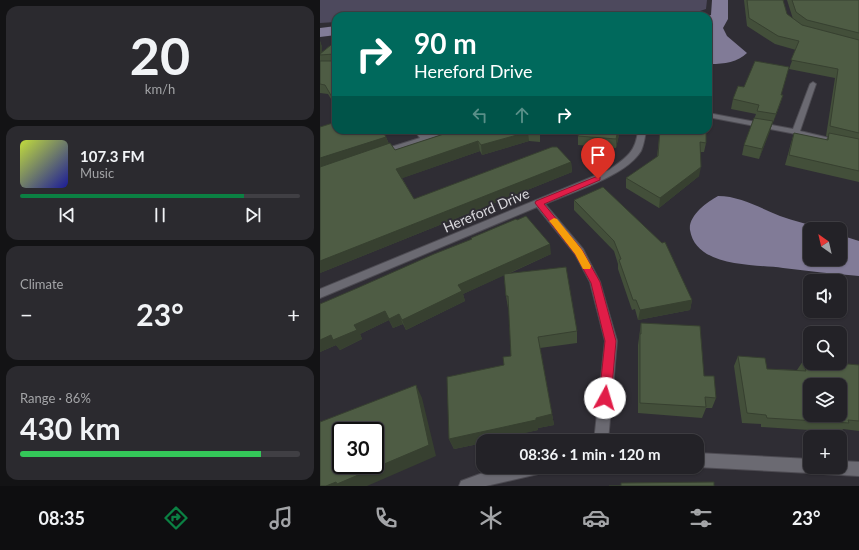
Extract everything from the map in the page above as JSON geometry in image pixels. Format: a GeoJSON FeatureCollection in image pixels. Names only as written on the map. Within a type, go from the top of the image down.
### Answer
{"type":"FeatureCollection","features":[{"type":"Feature","properties":{"kind":"street"},"geometry":{"type":"LineString","coordinates":[[796,132],[813,84]]}},
{"type":"Feature","properties":{"kind":"street"},"geometry":{"type":"LineString","coordinates":[[712,116],[796,132],[859,147]]}},
{"type":"Feature","properties":{"kind":"street"},"geometry":{"type":"LineString","coordinates":[[422,134],[425,138]]}},
{"type":"Feature","properties":{"kind":"street"},"geometry":{"type":"LineString","coordinates":[[372,156],[438,134]]}},
{"type":"Feature","properties":{"kind":"street","name":"Hereford Drive"},"geometry":{"type":"LineString","coordinates":[[320,294],[612,172],[635,156],[642,138],[642,134]]}},
{"type":"Feature","properties":{"kind":"street"},"geometry":{"type":"LineString","coordinates":[[539,203],[579,252],[596,282],[611,341],[602,434]]}},
{"type":"Feature","properties":{"kind":"street"},"geometry":{"type":"LineString","coordinates":[[704,460],[803,466]]}},
{"type":"Feature","properties":{"kind":"street"},"geometry":{"type":"LineString","coordinates":[[847,468],[859,469]]}},
{"type":"Feature","properties":{"kind":"street"},"geometry":{"type":"LineString","coordinates":[[466,486],[491,477],[505,474]]}},
{"type":"Feature","properties":{"kind":"shaded area"},"geometry":{"type":"Polygon","coordinates":[[[320,0],[707,0],[706,9],[697,12],[332,12],[332,22],[320,23],[320,0]]]}},
{"type":"Feature","properties":{"kind":"shaded area"},"geometry":{"type":"Polygon","coordinates":[[[712,0],[728,0],[728,19],[723,28],[727,36],[747,53],[739,59],[726,63],[712,64],[712,0]]]}},
{"type":"Feature","properties":{"kind":"shaded area"},"geometry":{"type":"Polygon","coordinates":[[[332,26],[332,36],[320,37],[320,28],[332,26]]]}},
{"type":"Feature","properties":{"kind":"shaded area"},"geometry":{"type":"Polygon","coordinates":[[[718,196],[734,198],[803,223],[803,266],[847,266],[847,237],[859,241],[859,276],[743,264],[715,258],[703,251],[695,242],[690,230],[690,225],[695,215],[718,196]]]}},
{"type":"Feature","properties":{"kind":"building"},"geometry":{"type":"Polygon","coordinates":[[[747,0],[783,0],[787,14],[802,25],[859,40],[859,133],[830,126],[838,69],[791,60],[799,41],[778,36],[749,18],[747,0]]]}},
{"type":"Feature","properties":{"kind":"building"},"geometry":{"type":"Polygon","coordinates":[[[792,0],[859,0],[859,33],[807,20],[796,12],[792,0]]]}},
{"type":"Feature","properties":{"kind":"building"},"geometry":{"type":"Polygon","coordinates":[[[332,44],[332,54],[320,54],[332,44]]]}},
{"type":"Feature","properties":{"kind":"building"},"geometry":{"type":"Polygon","coordinates":[[[320,61],[332,61],[332,97],[325,85],[320,84],[320,61]]]}},
{"type":"Feature","properties":{"kind":"building"},"geometry":{"type":"Polygon","coordinates":[[[755,61],[789,67],[781,95],[783,95],[776,114],[757,111],[759,105],[733,99],[738,86],[744,87],[755,61]]]}},
{"type":"Feature","properties":{"kind":"building"},"geometry":{"type":"Polygon","coordinates":[[[754,118],[773,121],[762,149],[744,145],[754,118]]]}},
{"type":"Feature","properties":{"kind":"building"},"geometry":{"type":"Polygon","coordinates":[[[332,123],[332,134],[384,134],[386,137],[320,158],[320,127],[332,123]]]}},
{"type":"Feature","properties":{"kind":"building"},"geometry":{"type":"Polygon","coordinates":[[[794,133],[828,140],[829,133],[859,139],[859,171],[789,155],[794,133]]]}},
{"type":"Feature","properties":{"kind":"building"},"geometry":{"type":"Polygon","coordinates":[[[444,134],[521,134],[481,145],[478,141],[396,169],[414,199],[552,147],[557,147],[571,162],[320,261],[320,167],[390,143],[395,150],[444,134]]]}},
{"type":"Feature","properties":{"kind":"building"},"geometry":{"type":"Polygon","coordinates":[[[579,134],[617,134],[616,139],[578,136],[579,134]]]}},
{"type":"Feature","properties":{"kind":"building"},"geometry":{"type":"Polygon","coordinates":[[[660,134],[706,134],[706,143],[700,142],[701,167],[660,198],[626,178],[658,156],[660,134]]]}},
{"type":"Feature","properties":{"kind":"building"},"geometry":{"type":"Polygon","coordinates":[[[603,187],[662,243],[665,242],[692,300],[640,310],[636,300],[633,300],[614,241],[574,200],[603,187]]]}},
{"type":"Feature","properties":{"kind":"building"},"geometry":{"type":"Polygon","coordinates":[[[526,216],[550,244],[458,285],[462,291],[402,320],[399,314],[389,319],[385,311],[354,325],[357,330],[333,340],[331,335],[320,340],[320,304],[472,239],[471,238],[526,216]]]}},
{"type":"Feature","properties":{"kind":"building"},"geometry":{"type":"Polygon","coordinates":[[[566,267],[577,331],[538,337],[552,414],[536,418],[536,420],[449,439],[447,377],[504,365],[503,357],[511,356],[508,296],[506,296],[504,274],[566,267]]]}},
{"type":"Feature","properties":{"kind":"building"},"geometry":{"type":"Polygon","coordinates":[[[641,323],[700,326],[704,376],[714,376],[716,398],[705,397],[706,407],[640,403],[641,323]]]}},
{"type":"Feature","properties":{"kind":"building"},"geometry":{"type":"Polygon","coordinates":[[[738,356],[765,358],[767,369],[806,371],[847,370],[847,364],[859,365],[859,421],[848,420],[849,423],[833,422],[847,422],[847,378],[803,378],[803,420],[767,418],[766,415],[747,413],[738,356]]]}},
{"type":"Feature","properties":{"kind":"building"},"geometry":{"type":"Polygon","coordinates":[[[416,385],[429,445],[384,464],[384,422],[332,422],[332,474],[361,474],[337,484],[336,482],[326,486],[320,486],[320,422],[416,385]]]}},
{"type":"Feature","properties":{"kind":"building"},"geometry":{"type":"Polygon","coordinates":[[[714,482],[714,486],[621,486],[621,483],[714,482]]]}},
{"type":"Feature","properties":{"kind":"slow traffic"},"geometry":{"type":"LineString","coordinates":[[554,221],[579,252],[587,266]]}},
{"type":"Feature","properties":{"kind":"route"},"geometry":{"type":"LineString","coordinates":[[598,179],[539,203],[579,252],[596,282],[611,341],[605,398]]}}]}
